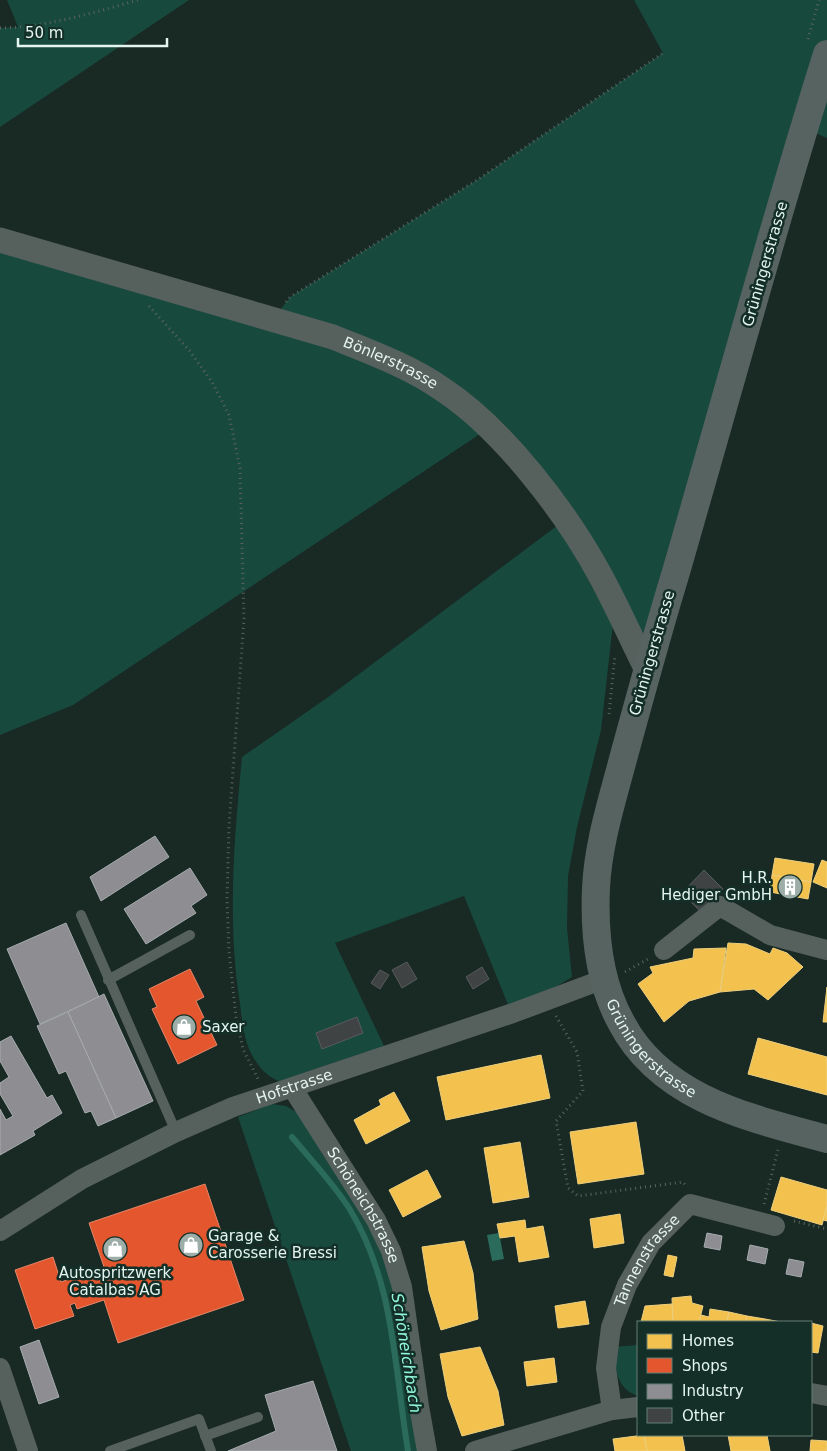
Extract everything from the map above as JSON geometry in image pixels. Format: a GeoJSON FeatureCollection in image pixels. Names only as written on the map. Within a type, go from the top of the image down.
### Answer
{"type":"FeatureCollection","features":[{"type":"Feature","properties":{"kind":"main road","name":"Grüningerstrasse"},"geometry":{"type":"LineString","coordinates":[[827,54],[647,670],[606,821],[599,860],[596,917],[604,979],[611,1002],[635,1046],[673,1081],[698,1096],[726,1109],[827,1139]]}},
{"type":"Feature","properties":{"kind":"street","name":"Bönlerstrasse"},"geometry":{"type":"LineString","coordinates":[[0,240],[274,318],[333,337],[417,374],[442,389],[498,435],[577,536],[600,575],[647,670]]}},
{"type":"Feature","properties":{"kind":"street"},"geometry":{"type":"LineString","coordinates":[[664,950],[720,906],[770,935],[827,950]]}},
{"type":"Feature","properties":{"kind":"street","name":"Hofstrasse"},"geometry":{"type":"LineString","coordinates":[[0,1231],[82,1179],[176,1132],[264,1096],[293,1089],[604,979]]}},
{"type":"Feature","properties":{"kind":"street","name":"Schöneichstrasse"},"geometry":{"type":"LineString","coordinates":[[293,1089],[376,1220],[391,1251],[402,1287],[428,1451]]}},
{"type":"Feature","properties":{"kind":"street","name":"Tannenstrasse"},"geometry":{"type":"LineString","coordinates":[[612,1410],[606,1368],[611,1327],[624,1293],[651,1243],[690,1204],[767,1224]]}},
{"type":"Feature","properties":{"kind":"street"},"geometry":{"type":"LineString","coordinates":[[0,1368],[28,1451]]}},
{"type":"Feature","properties":{"kind":"street"},"geometry":{"type":"LineString","coordinates":[[812,1393],[827,1396]]}},
{"type":"Feature","properties":{"kind":"street"},"geometry":{"type":"LineString","coordinates":[[475,1451],[612,1410],[637,1407]]}},
{"type":"Feature","properties":{"kind":"lane"},"geometry":{"type":"LineString","coordinates":[[81,914],[108,980],[176,1132]]}},
{"type":"Feature","properties":{"kind":"lane"},"geometry":{"type":"LineString","coordinates":[[108,980],[190,935]]}},
{"type":"Feature","properties":{"kind":"lane"},"geometry":{"type":"LineString","coordinates":[[205,1436],[258,1417]]}},
{"type":"Feature","properties":{"kind":"lane"},"geometry":{"type":"LineString","coordinates":[[110,1451],[199,1419],[211,1451]]}},
{"type":"Feature","properties":{"kind":"path"},"geometry":{"type":"LineString","coordinates":[[0,28],[75,18],[138,0]]}},
{"type":"Feature","properties":{"kind":"path"},"geometry":{"type":"LineString","coordinates":[[274,318],[290,297],[477,180],[663,53]]}},
{"type":"Feature","properties":{"kind":"path"},"geometry":{"type":"LineString","coordinates":[[143,301],[188,350],[212,382],[229,415],[240,468],[244,619],[229,826],[228,943],[236,1017],[243,1050],[254,1067],[264,1096]]}},
{"type":"Feature","properties":{"kind":"path"},"geometry":{"type":"LineString","coordinates":[[604,979],[622,974],[664,950]]}},
{"type":"Feature","properties":{"kind":"path"},"geometry":{"type":"LineString","coordinates":[[548,1000],[578,1052],[583,1091],[556,1121],[568,1188],[578,1196],[682,1182],[688,1189],[690,1204]]}},
{"type":"Feature","properties":{"kind":"path"},"geometry":{"type":"LineString","coordinates":[[780,1143],[767,1224],[789,1220],[827,1229]]}},
{"type":"Feature","properties":{"kind":"shaded area"},"geometry":{"type":"Polygon","coordinates":[[[7,0],[189,0],[0,127],[0,28],[18,27],[7,0]]]}},
{"type":"Feature","properties":{"kind":"shaded area"},"geometry":{"type":"Polygon","coordinates":[[[634,0],[827,0],[827,138],[804,128],[647,670],[600,575],[483,432],[73,705],[0,735],[0,240],[274,318],[290,297],[477,180],[663,53],[634,0]]]}},
{"type":"Feature","properties":{"kind":"shaded area"},"geometry":{"type":"Polygon","coordinates":[[[558,525],[613,624],[601,730],[577,827],[568,876],[567,928],[572,977],[549,991],[509,1007],[464,896],[335,943],[385,1048],[282,1082],[272,1078],[258,1064],[247,1043],[236,973],[233,881],[242,757],[331,695],[558,525]]]}},
{"type":"Feature","properties":{"kind":"shaded area"},"geometry":{"type":"Polygon","coordinates":[[[272,1104],[286,1106],[298,1113],[324,1157],[360,1205],[389,1266],[421,1451],[351,1451],[238,1117],[272,1104]]]}},
{"type":"Feature","properties":{"kind":"shaded area"},"geometry":{"type":"Polygon","coordinates":[[[499,1233],[504,1259],[492,1261],[487,1235],[499,1233]]]}},
{"type":"Feature","properties":{"kind":"shaded area"},"geometry":{"type":"Polygon","coordinates":[[[637,1345],[637,1396],[630,1392],[621,1383],[616,1370],[613,1347],[637,1345]]]}},
{"type":"Feature","properties":{"kind":"building: Homes"},"geometry":{"type":"Polygon","coordinates":[[[775,858],[814,864],[811,882],[772,875],[775,858]]]}},
{"type":"Feature","properties":{"kind":"building: Homes"},"geometry":{"type":"Polygon","coordinates":[[[822,860],[827,862],[827,888],[813,882],[822,860]]]}},
{"type":"Feature","properties":{"kind":"building: Homes","name":"H.R. Hediger GmbH"},"geometry":{"type":"Polygon","coordinates":[[[772,875],[811,882],[808,899],[770,892],[772,875]]]}},
{"type":"Feature","properties":{"kind":"building: Homes"},"geometry":{"type":"Polygon","coordinates":[[[728,943],[746,944],[770,954],[773,948],[787,953],[803,967],[768,1000],[754,989],[720,992],[728,943]]]}},
{"type":"Feature","properties":{"kind":"building: Homes"},"geometry":{"type":"Polygon","coordinates":[[[726,948],[720,992],[689,1001],[664,1022],[638,984],[653,973],[650,967],[693,958],[694,949],[726,948]]]}},
{"type":"Feature","properties":{"kind":"building: Homes"},"geometry":{"type":"Polygon","coordinates":[[[827,987],[827,1022],[823,1022],[827,987]]]}},
{"type":"Feature","properties":{"kind":"building: Homes"},"geometry":{"type":"Polygon","coordinates":[[[758,1038],[827,1057],[827,1095],[748,1074],[758,1038]]]}},
{"type":"Feature","properties":{"kind":"building: Homes"},"geometry":{"type":"Polygon","coordinates":[[[541,1055],[550,1098],[446,1120],[437,1077],[541,1055]]]}},
{"type":"Feature","properties":{"kind":"building: Homes"},"geometry":{"type":"Polygon","coordinates":[[[394,1092],[410,1121],[366,1144],[354,1120],[381,1105],[379,1100],[394,1092]]]}},
{"type":"Feature","properties":{"kind":"building: Homes"},"geometry":{"type":"Polygon","coordinates":[[[636,1122],[644,1174],[578,1184],[570,1132],[636,1122]]]}},
{"type":"Feature","properties":{"kind":"building: Homes"},"geometry":{"type":"Polygon","coordinates":[[[520,1142],[529,1197],[493,1203],[484,1148],[520,1142]]]}},
{"type":"Feature","properties":{"kind":"building: Homes"},"geometry":{"type":"Polygon","coordinates":[[[427,1170],[441,1197],[403,1217],[389,1190],[427,1170]]]}},
{"type":"Feature","properties":{"kind":"building: Homes"},"geometry":{"type":"Polygon","coordinates":[[[781,1177],[827,1190],[827,1206],[822,1225],[771,1210],[781,1177]]]}},
{"type":"Feature","properties":{"kind":"building: Homes"},"geometry":{"type":"Polygon","coordinates":[[[827,1206],[827,1221],[823,1220],[827,1206]]]}},
{"type":"Feature","properties":{"kind":"building: Homes"},"geometry":{"type":"Polygon","coordinates":[[[620,1214],[624,1243],[594,1248],[590,1219],[620,1214]]]}},
{"type":"Feature","properties":{"kind":"building: Homes"},"geometry":{"type":"Polygon","coordinates":[[[525,1220],[526,1229],[543,1226],[549,1257],[519,1262],[515,1236],[500,1238],[497,1224],[525,1220]]]}},
{"type":"Feature","properties":{"kind":"building: Homes"},"geometry":{"type":"Polygon","coordinates":[[[464,1241],[473,1273],[478,1319],[441,1330],[429,1291],[422,1247],[464,1241]]]}},
{"type":"Feature","properties":{"kind":"building: Homes"},"geometry":{"type":"Polygon","coordinates":[[[668,1255],[677,1257],[673,1277],[664,1275],[668,1255]]]}},
{"type":"Feature","properties":{"kind":"building: Homes"},"geometry":{"type":"Polygon","coordinates":[[[691,1296],[692,1303],[703,1306],[699,1321],[673,1321],[672,1298],[691,1296]]]}},
{"type":"Feature","properties":{"kind":"building: Homes"},"geometry":{"type":"Polygon","coordinates":[[[585,1301],[589,1324],[558,1328],[555,1306],[585,1301]]]}},
{"type":"Feature","properties":{"kind":"building: Homes"},"geometry":{"type":"Polygon","coordinates":[[[672,1304],[673,1321],[641,1321],[645,1306],[672,1304]]]}},
{"type":"Feature","properties":{"kind":"building: Homes"},"geometry":{"type":"Polygon","coordinates":[[[710,1309],[729,1312],[727,1321],[699,1321],[701,1315],[709,1317],[710,1309]]]}},
{"type":"Feature","properties":{"kind":"building: Homes"},"geometry":{"type":"Polygon","coordinates":[[[729,1312],[747,1316],[746,1321],[727,1321],[729,1312]]]}},
{"type":"Feature","properties":{"kind":"building: Homes"},"geometry":{"type":"Polygon","coordinates":[[[747,1316],[765,1319],[764,1321],[746,1321],[747,1316]]]}},
{"type":"Feature","properties":{"kind":"building: Homes"},"geometry":{"type":"Polygon","coordinates":[[[812,1323],[823,1326],[818,1353],[812,1352],[812,1323]]]}},
{"type":"Feature","properties":{"kind":"building: Homes"},"geometry":{"type":"Polygon","coordinates":[[[480,1347],[498,1391],[504,1425],[462,1436],[448,1397],[440,1354],[480,1347]]]}},
{"type":"Feature","properties":{"kind":"building: Homes"},"geometry":{"type":"Polygon","coordinates":[[[554,1358],[557,1382],[527,1386],[524,1362],[554,1358]]]}},
{"type":"Feature","properties":{"kind":"building: Homes"},"geometry":{"type":"Polygon","coordinates":[[[644,1436],[682,1436],[685,1451],[647,1451],[644,1436]]]}},
{"type":"Feature","properties":{"kind":"building: Homes"},"geometry":{"type":"Polygon","coordinates":[[[644,1436],[647,1451],[615,1451],[613,1439],[644,1436]]]}},
{"type":"Feature","properties":{"kind":"building: Homes"},"geometry":{"type":"Polygon","coordinates":[[[728,1436],[767,1436],[770,1451],[731,1451],[728,1436]]]}},
{"type":"Feature","properties":{"kind":"building: Homes"},"geometry":{"type":"Polygon","coordinates":[[[811,1440],[827,1441],[827,1451],[810,1451],[811,1440]]]}},
{"type":"Feature","properties":{"kind":"building: Shops","name":"Saxer"},"geometry":{"type":"Polygon","coordinates":[[[190,969],[204,997],[196,1001],[217,1045],[178,1064],[152,1009],[157,1007],[149,989],[190,969]]]}},
{"type":"Feature","properties":{"kind":"building: Shops"},"geometry":{"type":"Polygon","coordinates":[[[205,1184],[244,1300],[118,1343],[104,1300],[77,1309],[75,1303],[70,1305],[74,1316],[35,1329],[15,1270],[53,1257],[61,1282],[104,1267],[89,1223],[205,1184]]]}},
{"type":"Feature","properties":{"kind":"building: Industry"},"geometry":{"type":"Polygon","coordinates":[[[155,836],[169,857],[101,901],[90,877],[155,836]]]}},
{"type":"Feature","properties":{"kind":"building: Industry"},"geometry":{"type":"Polygon","coordinates":[[[190,868],[207,895],[191,906],[196,913],[146,944],[124,909],[190,868]]]}},
{"type":"Feature","properties":{"kind":"building: Industry"},"geometry":{"type":"Polygon","coordinates":[[[66,923],[99,997],[40,1024],[7,949],[66,923]]]}},
{"type":"Feature","properties":{"kind":"building: Industry"},"geometry":{"type":"Polygon","coordinates":[[[104,994],[153,1101],[116,1118],[68,1012],[104,994]]]}},
{"type":"Feature","properties":{"kind":"building: Industry"},"geometry":{"type":"Polygon","coordinates":[[[68,1012],[116,1118],[98,1126],[91,1111],[85,1113],[66,1071],[59,1074],[37,1026],[68,1012]]]}},
{"type":"Feature","properties":{"kind":"building: Industry"},"geometry":{"type":"Polygon","coordinates":[[[11,1036],[47,1098],[52,1095],[62,1113],[33,1131],[35,1135],[0,1155],[0,1109],[6,1120],[13,1116],[0,1094],[0,1083],[9,1077],[0,1061],[0,1042],[11,1036]]]}},
{"type":"Feature","properties":{"kind":"building: Industry"},"geometry":{"type":"Polygon","coordinates":[[[707,1233],[722,1236],[720,1250],[704,1247],[707,1233]]]}},
{"type":"Feature","properties":{"kind":"building: Industry"},"geometry":{"type":"Polygon","coordinates":[[[750,1245],[768,1249],[765,1264],[747,1260],[750,1245]]]}},
{"type":"Feature","properties":{"kind":"building: Industry"},"geometry":{"type":"Polygon","coordinates":[[[789,1259],[804,1262],[801,1277],[786,1274],[789,1259]]]}},
{"type":"Feature","properties":{"kind":"building: Industry"},"geometry":{"type":"Polygon","coordinates":[[[39,1340],[59,1397],[39,1404],[20,1347],[39,1340]]]}},
{"type":"Feature","properties":{"kind":"building: Industry"},"geometry":{"type":"Polygon","coordinates":[[[313,1381],[337,1451],[228,1451],[276,1431],[265,1395],[313,1381]]]}},
{"type":"Feature","properties":{"kind":"building: Other"},"geometry":{"type":"Polygon","coordinates":[[[704,870],[723,889],[701,912],[682,893],[704,870]]]}},
{"type":"Feature","properties":{"kind":"building: Other"},"geometry":{"type":"Polygon","coordinates":[[[407,962],[417,979],[402,988],[392,970],[407,962]]]}},
{"type":"Feature","properties":{"kind":"building: Other"},"geometry":{"type":"Polygon","coordinates":[[[482,967],[489,979],[473,989],[466,977],[482,967]]]}},
{"type":"Feature","properties":{"kind":"building: Other"},"geometry":{"type":"Polygon","coordinates":[[[380,970],[389,975],[380,989],[371,983],[380,970]]]}},
{"type":"Feature","properties":{"kind":"building: Other"},"geometry":{"type":"Polygon","coordinates":[[[357,1017],[363,1033],[322,1049],[316,1033],[357,1017]]]}},
{"type":"Feature","properties":{"kind":"waterway","name":"Schöneichbach"},"geometry":{"type":"LineString","coordinates":[[292,1137],[349,1208],[376,1266],[391,1326],[408,1451]]}},
{"type":"Feature","properties":{"kind":"place","name":"H.R. Hediger GmbH"},"geometry":{"type":"Point","coordinates":[790,887]}},
{"type":"Feature","properties":{"kind":"place","name":"Saxer"},"geometry":{"type":"Point","coordinates":[184,1027]}},
{"type":"Feature","properties":{"kind":"place","name":"Garage & Carosserie Bressi"},"geometry":{"type":"Point","coordinates":[191,1245]}},
{"type":"Feature","properties":{"kind":"place","name":"Autospritzwerk Catalbas AG"},"geometry":{"type":"Point","coordinates":[115,1249]}}]}
